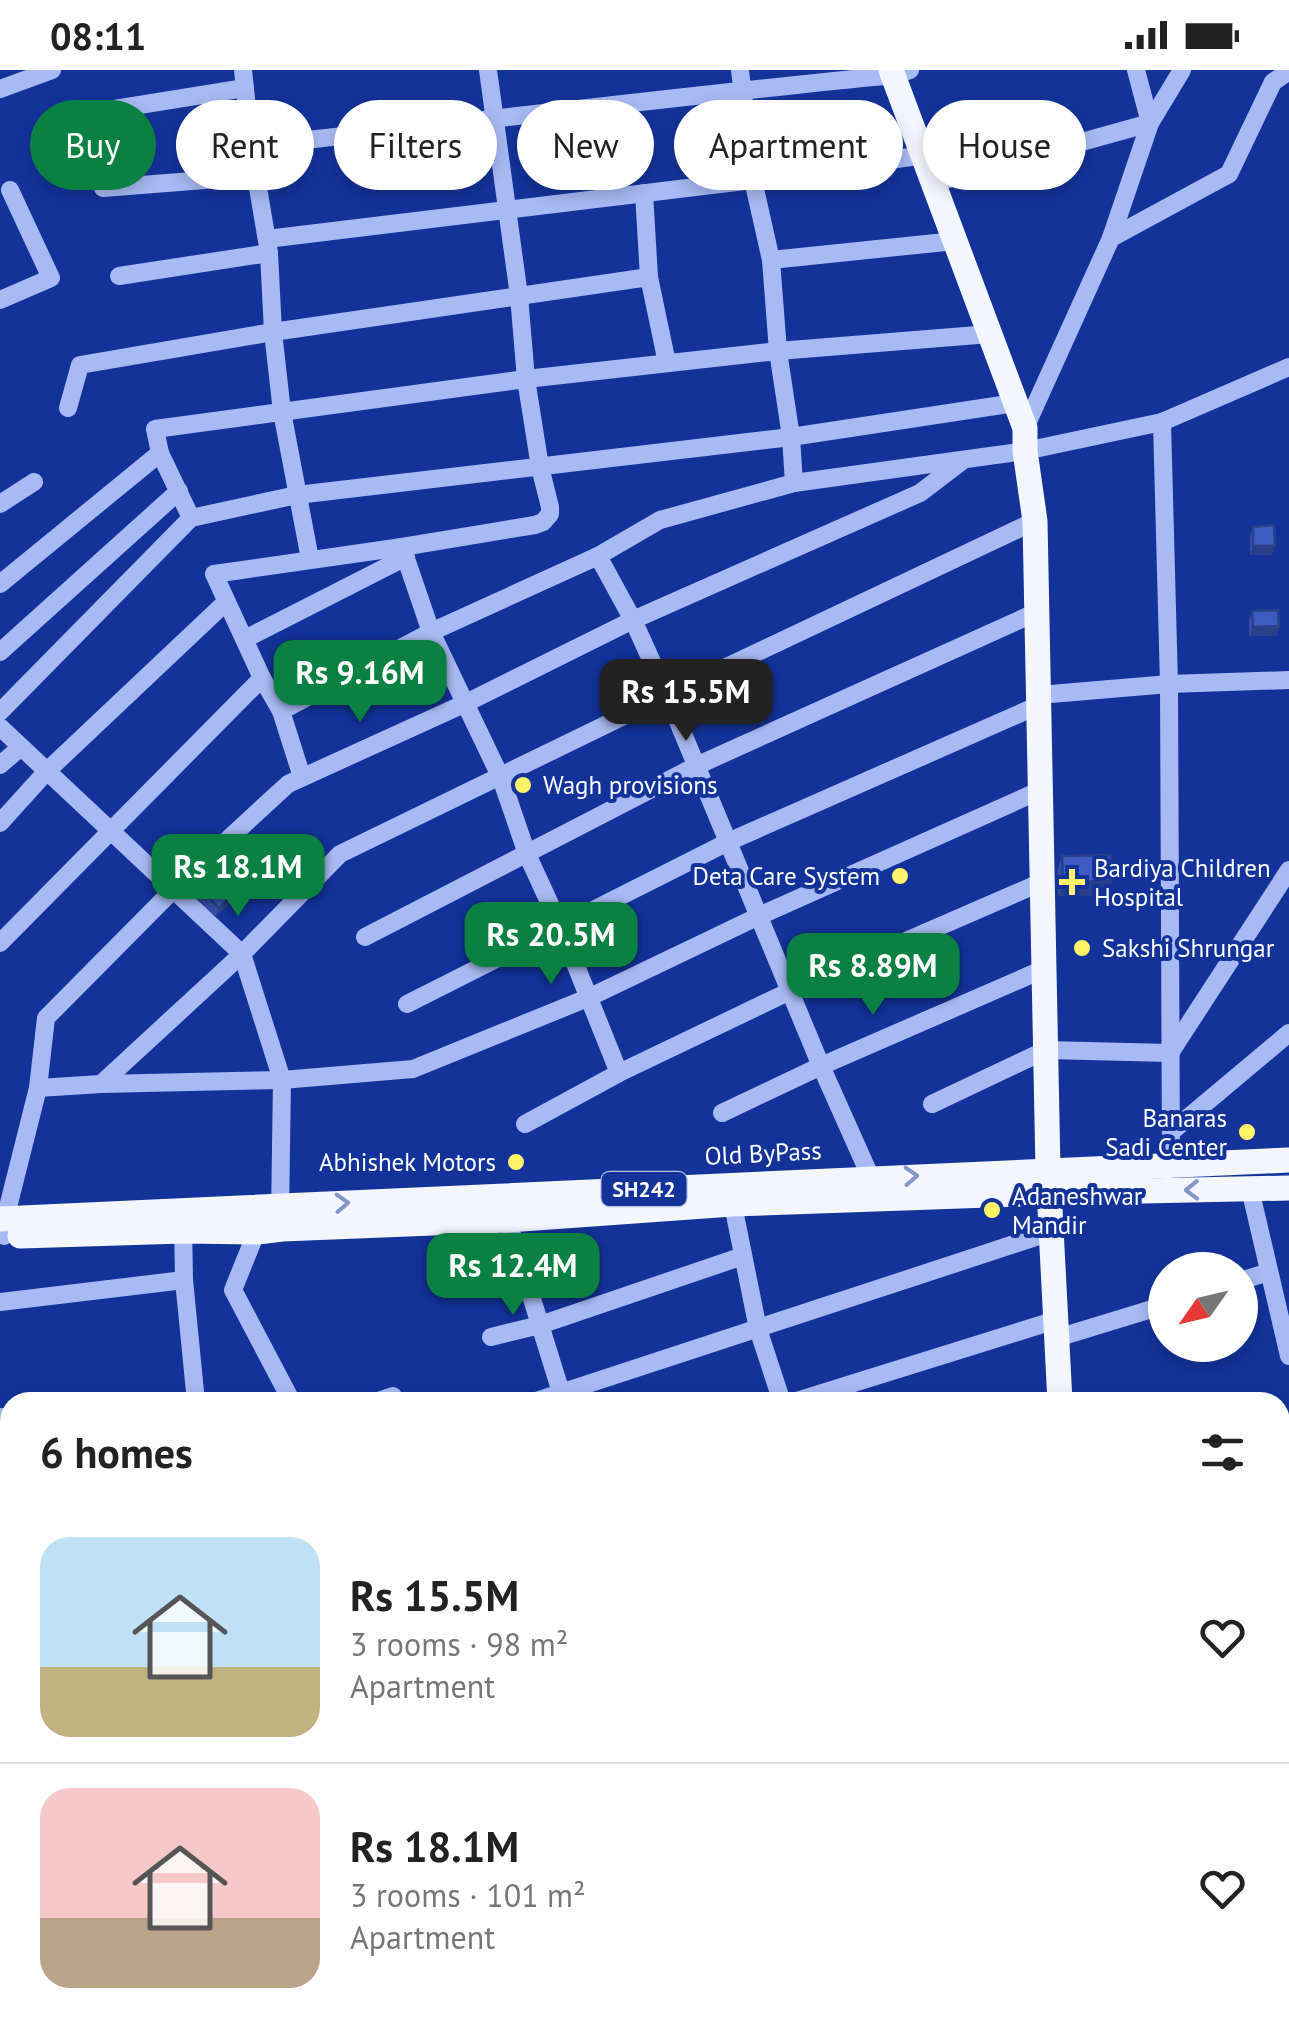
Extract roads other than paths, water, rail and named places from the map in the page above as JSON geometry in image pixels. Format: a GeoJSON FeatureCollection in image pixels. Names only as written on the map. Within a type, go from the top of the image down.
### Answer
{"type":"FeatureCollection","features":[{"type":"Feature","properties":{"kind":"main road"},"geometry":{"type":"LineString","coordinates":[[898,72],[923,152]]}},
{"type":"Feature","properties":{"kind":"main road"},"geometry":{"type":"LineString","coordinates":[[937,190],[1015,403],[1025,440],[1035,521],[1049,1182],[1059,1392]]}},
{"type":"Feature","properties":{"kind":"main road","name":"Old ByPass"},"geometry":{"type":"LineString","coordinates":[[1049,1182],[1172,1165],[1289,1160]]}},
{"type":"Feature","properties":{"kind":"main road","name":"Old ByPass"},"geometry":{"type":"LineString","coordinates":[[2,1228],[1049,1182],[1289,1188]]}},
{"type":"Feature","properties":{"kind":"street"},"geometry":{"type":"LineString","coordinates":[[0,89],[52,70]]}},
{"type":"Feature","properties":{"kind":"street"},"geometry":{"type":"LineString","coordinates":[[488,70],[493,100]]}},
{"type":"Feature","properties":{"kind":"street"},"geometry":{"type":"LineString","coordinates":[[740,70],[743,100]]}},
{"type":"Feature","properties":{"kind":"street"},"geometry":{"type":"LineString","coordinates":[[1136,70],[1150,123]]}},
{"type":"Feature","properties":{"kind":"street"},"geometry":{"type":"LineString","coordinates":[[1025,440],[1111,238],[1150,123],[1182,70]]}},
{"type":"Feature","properties":{"kind":"street"},"geometry":{"type":"LineString","coordinates":[[1111,238],[1228,174],[1272,82],[1289,71]]}},
{"type":"Feature","properties":{"kind":"street"},"geometry":{"type":"LineString","coordinates":[[497,120],[898,72]]}},
{"type":"Feature","properties":{"kind":"street"},"geometry":{"type":"LineString","coordinates":[[151,100],[244,79]]}},
{"type":"Feature","properties":{"kind":"street"},"geometry":{"type":"LineString","coordinates":[[1086,141],[1150,123]]}},
{"type":"Feature","properties":{"kind":"street"},"geometry":{"type":"LineString","coordinates":[[302,778],[281,711],[214,574],[310,559],[404,552],[543,522],[550,514],[526,378],[497,129]]}},
{"type":"Feature","properties":{"kind":"street"},"geometry":{"type":"LineString","coordinates":[[118,276],[268,246],[674,189]]}},
{"type":"Feature","properties":{"kind":"street"},"geometry":{"type":"LineString","coordinates":[[0,300],[52,278],[10,190]]}},
{"type":"Feature","properties":{"kind":"street"},"geometry":{"type":"LineString","coordinates":[[258,190],[268,246],[282,412],[310,559]]}},
{"type":"Feature","properties":{"kind":"street"},"geometry":{"type":"LineString","coordinates":[[755,190],[771,260],[794,483]]}},
{"type":"Feature","properties":{"kind":"street"},"geometry":{"type":"LineString","coordinates":[[644,193],[649,278],[668,362]]}},
{"type":"Feature","properties":{"kind":"street"},"geometry":{"type":"LineString","coordinates":[[771,260],[956,241]]}},
{"type":"Feature","properties":{"kind":"street"},"geometry":{"type":"LineString","coordinates":[[68,408],[80,365],[273,332],[649,278]]}},
{"type":"Feature","properties":{"kind":"street"},"geometry":{"type":"LineString","coordinates":[[191,518],[160,453],[155,429],[526,378],[778,351],[990,334]]}},
{"type":"Feature","properties":{"kind":"street"},"geometry":{"type":"LineString","coordinates":[[281,711],[431,632],[598,556],[660,520],[794,483],[962,461],[1025,440],[1162,422],[1289,367]]}},
{"type":"Feature","properties":{"kind":"street"},"geometry":{"type":"LineString","coordinates":[[0,712],[191,518],[297,494],[792,436],[1015,403]]}},
{"type":"Feature","properties":{"kind":"street"},"geometry":{"type":"LineString","coordinates":[[1162,422],[1172,1165]]}},
{"type":"Feature","properties":{"kind":"street"},"geometry":{"type":"LineString","coordinates":[[0,584],[160,453]]}},
{"type":"Feature","properties":{"kind":"street"},"geometry":{"type":"LineString","coordinates":[[2,1228],[38,1088],[46,1018],[173,890],[288,784],[466,703],[633,620],[920,493],[962,461]]}},
{"type":"Feature","properties":{"kind":"street"},"geometry":{"type":"LineString","coordinates":[[0,504],[34,482]]}},
{"type":"Feature","properties":{"kind":"street"},"geometry":{"type":"LineString","coordinates":[[0,652],[178,492]]}},
{"type":"Feature","properties":{"kind":"street"},"geometry":{"type":"LineString","coordinates":[[101,1084],[242,954],[340,854],[1035,521]]}},
{"type":"Feature","properties":{"kind":"street"},"geometry":{"type":"LineString","coordinates":[[404,552],[431,632],[501,778],[527,854],[619,1073]]}},
{"type":"Feature","properties":{"kind":"street"},"geometry":{"type":"LineString","coordinates":[[245,640],[404,552]]}},
{"type":"Feature","properties":{"kind":"street"},"geometry":{"type":"LineString","coordinates":[[598,556],[668,695],[821,1066],[876,1188]]}},
{"type":"Feature","properties":{"kind":"street"},"geometry":{"type":"LineString","coordinates":[[0,823],[47,771],[226,602]]}},
{"type":"Feature","properties":{"kind":"street"},"geometry":{"type":"LineString","coordinates":[[366,937],[696,766],[1037,612]]}},
{"type":"Feature","properties":{"kind":"street"},"geometry":{"type":"LineString","coordinates":[[0,943],[262,678]]}},
{"type":"Feature","properties":{"kind":"street"},"geometry":{"type":"LineString","coordinates":[[407,1004],[728,842],[1039,700],[1168,684],[1289,680]]}},
{"type":"Feature","properties":{"kind":"street"},"geometry":{"type":"LineString","coordinates":[[0,727],[242,954],[282,1080],[271,1219],[233,1290],[287,1392]]}},
{"type":"Feature","properties":{"kind":"street"},"geometry":{"type":"LineString","coordinates":[[0,765],[21,747]]}},
{"type":"Feature","properties":{"kind":"street"},"geometry":{"type":"LineString","coordinates":[[38,1088],[282,1080],[413,1069],[590,997],[758,916],[1041,790]]}},
{"type":"Feature","properties":{"kind":"street"},"geometry":{"type":"LineString","coordinates":[[1170,1054],[1289,870]]}},
{"type":"Feature","properties":{"kind":"street"},"geometry":{"type":"LineString","coordinates":[[525,1124],[619,1073],[790,991],[1042,882]]}},
{"type":"Feature","properties":{"kind":"street"},"geometry":{"type":"LineString","coordinates":[[722,1113],[1044,969]]}},
{"type":"Feature","properties":{"kind":"street"},"geometry":{"type":"LineString","coordinates":[[1171,1132],[1289,1033]]}},
{"type":"Feature","properties":{"kind":"street"},"geometry":{"type":"LineString","coordinates":[[932,1104],[1046,1050],[1170,1054]]}},
{"type":"Feature","properties":{"kind":"street"},"geometry":{"type":"LineString","coordinates":[[1250,1189],[1289,1356]]}},
{"type":"Feature","properties":{"kind":"street"},"geometry":{"type":"LineString","coordinates":[[731,1194],[758,1330],[779,1392]]}},
{"type":"Feature","properties":{"kind":"street"},"geometry":{"type":"LineString","coordinates":[[504,1208],[561,1392]]}},
{"type":"Feature","properties":{"kind":"street"},"geometry":{"type":"LineString","coordinates":[[182,1221],[195,1392]]}},
{"type":"Feature","properties":{"kind":"street"},"geometry":{"type":"LineString","coordinates":[[580,1392],[1052,1232]]}},
{"type":"Feature","properties":{"kind":"street"},"geometry":{"type":"LineString","coordinates":[[490,1336],[540,1325],[743,1256]]}},
{"type":"Feature","properties":{"kind":"street"},"geometry":{"type":"LineString","coordinates":[[1258,1275],[1269,1272]]}},
{"type":"Feature","properties":{"kind":"street"},"geometry":{"type":"LineString","coordinates":[[0,1302],[184,1280]]}},
{"type":"Feature","properties":{"kind":"street"},"geometry":{"type":"LineString","coordinates":[[829,1392],[1056,1329],[1148,1308]]}},
{"type":"Feature","properties":{"kind":"place","name":"Wagh provisions"},"geometry":{"type":"Point","coordinates":[523,785]}},
{"type":"Feature","properties":{"kind":"place","name":"Deta Care System"},"geometry":{"type":"Point","coordinates":[900,876]}},
{"type":"Feature","properties":{"kind":"place","name":"Bardiya Children Hospital"},"geometry":{"type":"Point","coordinates":[1072,882]}},
{"type":"Feature","properties":{"kind":"place","name":"Sakshi Shrungar"},"geometry":{"type":"Point","coordinates":[1082,948]}},
{"type":"Feature","properties":{"kind":"place","name":"Banaras Sadi Center"},"geometry":{"type":"Point","coordinates":[1247,1132]}},
{"type":"Feature","properties":{"kind":"place","name":"Abhishek Motors"},"geometry":{"type":"Point","coordinates":[516,1162]}},
{"type":"Feature","properties":{"kind":"place","name":"Adaneshwar Mandir"},"geometry":{"type":"Point","coordinates":[992,1210]}}]}
